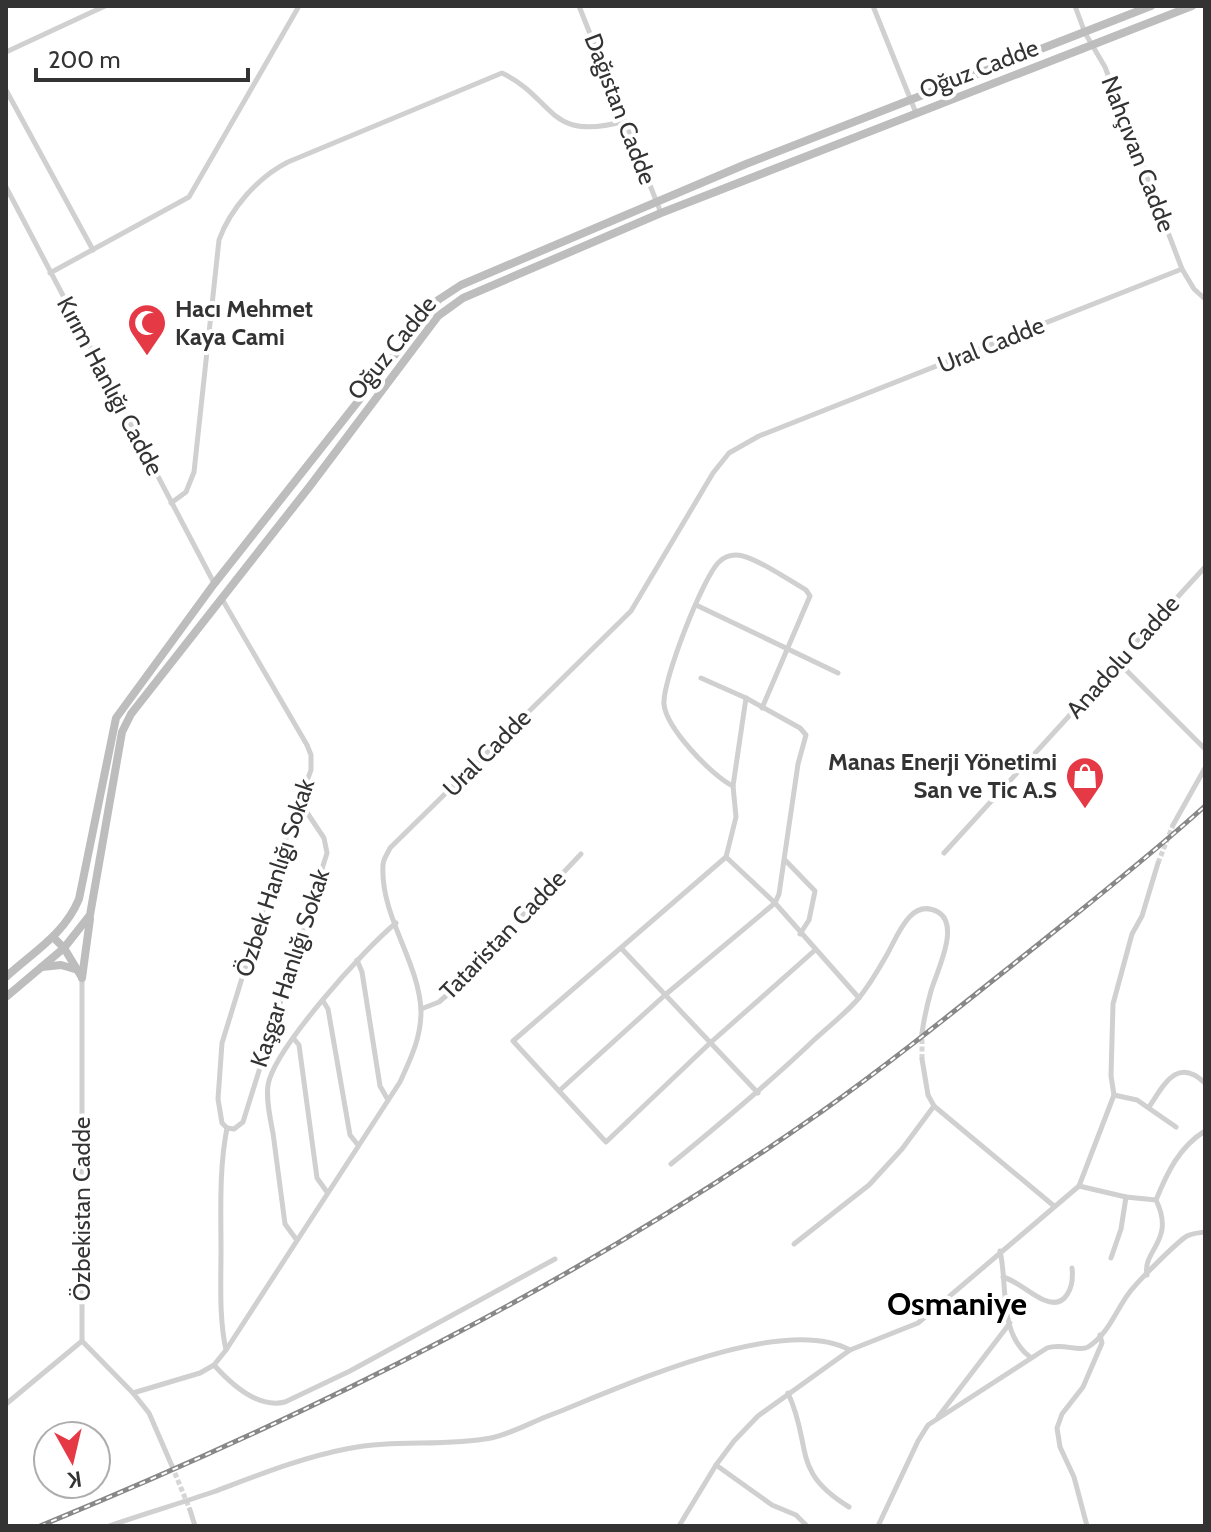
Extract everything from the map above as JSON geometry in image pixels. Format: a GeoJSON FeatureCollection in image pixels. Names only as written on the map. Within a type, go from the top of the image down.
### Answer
{"type":"FeatureCollection","features":[{"type":"Feature","properties":{"kind":"street"},"geometry":{"type":"LineString","coordinates":[[6,52],[105,6]]}},
{"type":"Feature","properties":{"kind":"street"},"geometry":{"type":"LineString","coordinates":[[50,273],[189,197],[299,6]]}},
{"type":"Feature","properties":{"kind":"street","name":"Dağıstan Cadde"},"geometry":{"type":"LineString","coordinates":[[579,6],[661,213]]}},
{"type":"Feature","properties":{"kind":"street"},"geometry":{"type":"LineString","coordinates":[[873,6],[917,115]]}},
{"type":"Feature","properties":{"kind":"street","name":"Nahçıvan Cadde"},"geometry":{"type":"LineString","coordinates":[[1075,6],[1085,33],[1105,67],[1182,269],[1194,289],[1205,299]]}},
{"type":"Feature","properties":{"kind":"street","name":"Oğuz Cadde"},"geometry":{"type":"LineString","coordinates":[[6,977],[54,938],[72,915],[79,899],[116,718],[214,584],[438,300],[461,285],[656,201],[1151,6]]}},
{"type":"Feature","properties":{"kind":"street","name":"Oğuz Cadde"},"geometry":{"type":"LineString","coordinates":[[6,997],[64,948],[90,915],[123,728],[131,714],[438,316],[463,298],[661,213],[1192,6]]}},
{"type":"Feature","properties":{"kind":"street"},"geometry":{"type":"LineString","coordinates":[[171,503],[186,492],[194,472],[219,240],[233,213],[266,176],[288,162],[502,73],[515,80],[552,116],[565,123],[594,126],[625,121]]}},
{"type":"Feature","properties":{"kind":"street"},"geometry":{"type":"LineString","coordinates":[[6,90],[93,250]]}},
{"type":"Feature","properties":{"kind":"street","name":"Kırım Hanlığı Cadde"},"geometry":{"type":"LineString","coordinates":[[6,187],[214,584]]}},
{"type":"Feature","properties":{"kind":"street","name":"Ural Cadde"},"geometry":{"type":"LineString","coordinates":[[133,1393],[200,1373],[214,1365],[388,1100],[416,1048],[421,1009],[415,981],[388,901],[383,863],[390,848],[631,611],[709,479],[729,453],[759,436],[1182,269]]}},
{"type":"Feature","properties":{"kind":"street"},"geometry":{"type":"LineString","coordinates":[[733,786],[718,776],[685,741],[664,707],[666,689],[685,628],[696,605],[713,570],[722,559],[737,555],[752,560],[809,594],[810,599],[762,708]]}},
{"type":"Feature","properties":{"kind":"street","name":"Anadolu Cadde"},"geometry":{"type":"LineString","coordinates":[[944,853],[1205,567]]}},
{"type":"Feature","properties":{"kind":"street"},"geometry":{"type":"LineString","coordinates":[[214,584],[222,599]]}},
{"type":"Feature","properties":{"kind":"street","name":"Özbek Hanlığı Sokak"},"geometry":{"type":"LineString","coordinates":[[222,599],[309,750],[311,770],[280,855],[222,1043],[218,1099],[222,1123],[227,1128]]}},
{"type":"Feature","properties":{"kind":"street"},"geometry":{"type":"LineString","coordinates":[[696,605],[838,673]]}},
{"type":"Feature","properties":{"kind":"street"},"geometry":{"type":"LineString","coordinates":[[1119,663],[1205,749]]}},
{"type":"Feature","properties":{"kind":"street"},"geometry":{"type":"LineString","coordinates":[[559,1091],[665,995],[775,903],[785,860],[794,785],[806,735],[800,728],[746,698],[701,678]]}},
{"type":"Feature","properties":{"kind":"street"},"geometry":{"type":"LineString","coordinates":[[746,698],[733,786],[736,817],[726,857],[513,1041],[606,1142],[709,1044],[814,951]]}},
{"type":"Feature","properties":{"kind":"street"},"geometry":{"type":"LineString","coordinates":[[1173,825],[1205,768]]}},
{"type":"Feature","properties":{"kind":"street","name":"Kaşgar Hanlığı Sokak"},"geometry":{"type":"LineString","coordinates":[[227,1128],[234,1129],[243,1122],[327,853],[324,838],[299,802]]}},
{"type":"Feature","properties":{"kind":"street","name":"Tataristan Cadde"},"geometry":{"type":"LineString","coordinates":[[421,1009],[447,995],[581,854]]}},
{"type":"Feature","properties":{"kind":"street"},"geometry":{"type":"LineString","coordinates":[[726,857],[775,903],[814,951],[859,998]]}},
{"type":"Feature","properties":{"kind":"street"},"geometry":{"type":"LineString","coordinates":[[785,860],[815,891],[809,920],[800,934]]}},
{"type":"Feature","properties":{"kind":"street"},"geometry":{"type":"LineString","coordinates":[[679,1526],[716,1465],[758,1416],[850,1350],[918,1323],[1079,1186],[1114,1095],[1111,1076],[1113,1004],[1132,934],[1142,916],[1158,863]]}},
{"type":"Feature","properties":{"kind":"street"},"geometry":{"type":"LineString","coordinates":[[671,1164],[758,1093],[859,998],[905,922],[915,912],[927,909],[938,912],[945,919],[948,930],[922,1033]]}},
{"type":"Feature","properties":{"kind":"street"},"geometry":{"type":"LineString","coordinates":[[80,974],[90,915]]}},
{"type":"Feature","properties":{"kind":"street"},"geometry":{"type":"LineString","coordinates":[[297,1239],[285,1224],[267,1094],[272,1072],[294,1039],[357,960],[396,923]]}},
{"type":"Feature","properties":{"kind":"street"},"geometry":{"type":"LineString","coordinates":[[54,938],[80,974]]}},
{"type":"Feature","properties":{"kind":"street"},"geometry":{"type":"LineString","coordinates":[[621,948],[758,1093]]}},
{"type":"Feature","properties":{"kind":"street"},"geometry":{"type":"LineString","coordinates":[[357,960],[362,972],[380,1086],[388,1100]]}},
{"type":"Feature","properties":{"kind":"street"},"geometry":{"type":"LineString","coordinates":[[41,968],[61,965],[80,974]]}},
{"type":"Feature","properties":{"kind":"street","name":"Özbekistan Cadde"},"geometry":{"type":"LineString","coordinates":[[80,974],[82,1341]]}},
{"type":"Feature","properties":{"kind":"street"},"geometry":{"type":"LineString","coordinates":[[323,1001],[328,1009],[350,1135],[358,1145]]}},
{"type":"Feature","properties":{"kind":"street"},"geometry":{"type":"LineString","coordinates":[[294,1039],[299,1045],[316,1174],[318,1183],[327,1192]]}},
{"type":"Feature","properties":{"kind":"street"},"geometry":{"type":"LineString","coordinates":[[922,1059],[928,1095],[934,1106],[1054,1206]]}},
{"type":"Feature","properties":{"kind":"street"},"geometry":{"type":"LineString","coordinates":[[1149,1107],[1177,1073],[1191,1073],[1205,1083]]}},
{"type":"Feature","properties":{"kind":"street"},"geometry":{"type":"LineString","coordinates":[[1114,1095],[1137,1100],[1176,1127]]}},
{"type":"Feature","properties":{"kind":"street"},"geometry":{"type":"LineString","coordinates":[[794,1244],[869,1185],[902,1149],[934,1106]]}},
{"type":"Feature","properties":{"kind":"street"},"geometry":{"type":"LineString","coordinates":[[226,1350],[222,1332],[221,1175],[227,1128]]}},
{"type":"Feature","properties":{"kind":"street"},"geometry":{"type":"LineString","coordinates":[[1147,1275],[1146,1266],[1163,1230],[1162,1213],[1156,1200],[1169,1170],[1187,1145],[1205,1131]]}},
{"type":"Feature","properties":{"kind":"street"},"geometry":{"type":"LineString","coordinates":[[1079,1186],[1126,1197],[1156,1200]]}},
{"type":"Feature","properties":{"kind":"street"},"geometry":{"type":"LineString","coordinates":[[1111,1258],[1121,1229],[1126,1197]]}},
{"type":"Feature","properties":{"kind":"street"},"geometry":{"type":"LineString","coordinates":[[878,1526],[928,1425],[1030,1357],[1054,1345],[1085,1349],[1112,1322],[1130,1292],[1147,1275],[1186,1237],[1205,1232]]}},
{"type":"Feature","properties":{"kind":"street"},"geometry":{"type":"LineString","coordinates":[[1000,1251],[1003,1296],[1010,1323],[1019,1345],[1030,1357]]}},
{"type":"Feature","properties":{"kind":"street"},"geometry":{"type":"LineString","coordinates":[[214,1365],[260,1401],[270,1404],[285,1402],[350,1371],[555,1259]]}},
{"type":"Feature","properties":{"kind":"street"},"geometry":{"type":"LineString","coordinates":[[1003,1277],[1046,1301],[1057,1301],[1067,1296],[1072,1288],[1072,1268]]}},
{"type":"Feature","properties":{"kind":"street"},"geometry":{"type":"LineString","coordinates":[[938,1418],[939,1412],[980,1366],[1010,1323]]}},
{"type":"Feature","properties":{"kind":"street"},"geometry":{"type":"LineString","coordinates":[[1087,1526],[1074,1477],[1060,1447],[1057,1428],[1062,1414],[1083,1387],[1102,1343],[1100,1335]]}},
{"type":"Feature","properties":{"kind":"street"},"geometry":{"type":"LineString","coordinates":[[109,1526],[343,1449],[387,1442],[434,1444],[494,1437],[666,1368],[760,1344],[817,1340],[835,1342],[850,1350]]}},
{"type":"Feature","properties":{"kind":"street"},"geometry":{"type":"LineString","coordinates":[[6,1404],[82,1341],[149,1413],[172,1466]]}},
{"type":"Feature","properties":{"kind":"street"},"geometry":{"type":"LineString","coordinates":[[788,1393],[801,1423],[808,1470],[829,1494],[849,1507]]}},
{"type":"Feature","properties":{"kind":"street"},"geometry":{"type":"LineString","coordinates":[[716,1465],[772,1505],[796,1515],[807,1526]]}},
{"type":"Feature","properties":{"kind":"street"},"geometry":{"type":"LineString","coordinates":[[190,1510],[195,1526]]}},
{"type":"Feature","properties":{"kind":"tunnel"},"geometry":{"type":"LineString","coordinates":[[1158,863],[1173,825]]}},
{"type":"Feature","properties":{"kind":"tunnel"},"geometry":{"type":"LineString","coordinates":[[922,1033],[922,1059]]}},
{"type":"Feature","properties":{"kind":"tunnel"},"geometry":{"type":"LineString","coordinates":[[172,1466],[190,1510]]}},
{"type":"Feature","properties":{"kind":"railway"},"geometry":{"type":"LineString","coordinates":[[40,1526],[343,1391],[540,1288],[635,1233],[729,1174],[877,1071],[1103,893],[1205,806]]}},
{"type":"Feature","properties":{"kind":"place","name":"Hacı Mehmet Kaya Cami"},"geometry":{"type":"Point","coordinates":[147,357]}},
{"type":"Feature","properties":{"kind":"place","name":"Manas Enerji Yönetimi San ve Tic A.S"},"geometry":{"type":"Point","coordinates":[1085,810]}},
{"type":"Feature","properties":{"kind":"district","name":"Osmaniye"},"geometry":{"type":"Point","coordinates":[957,1304]}}]}
